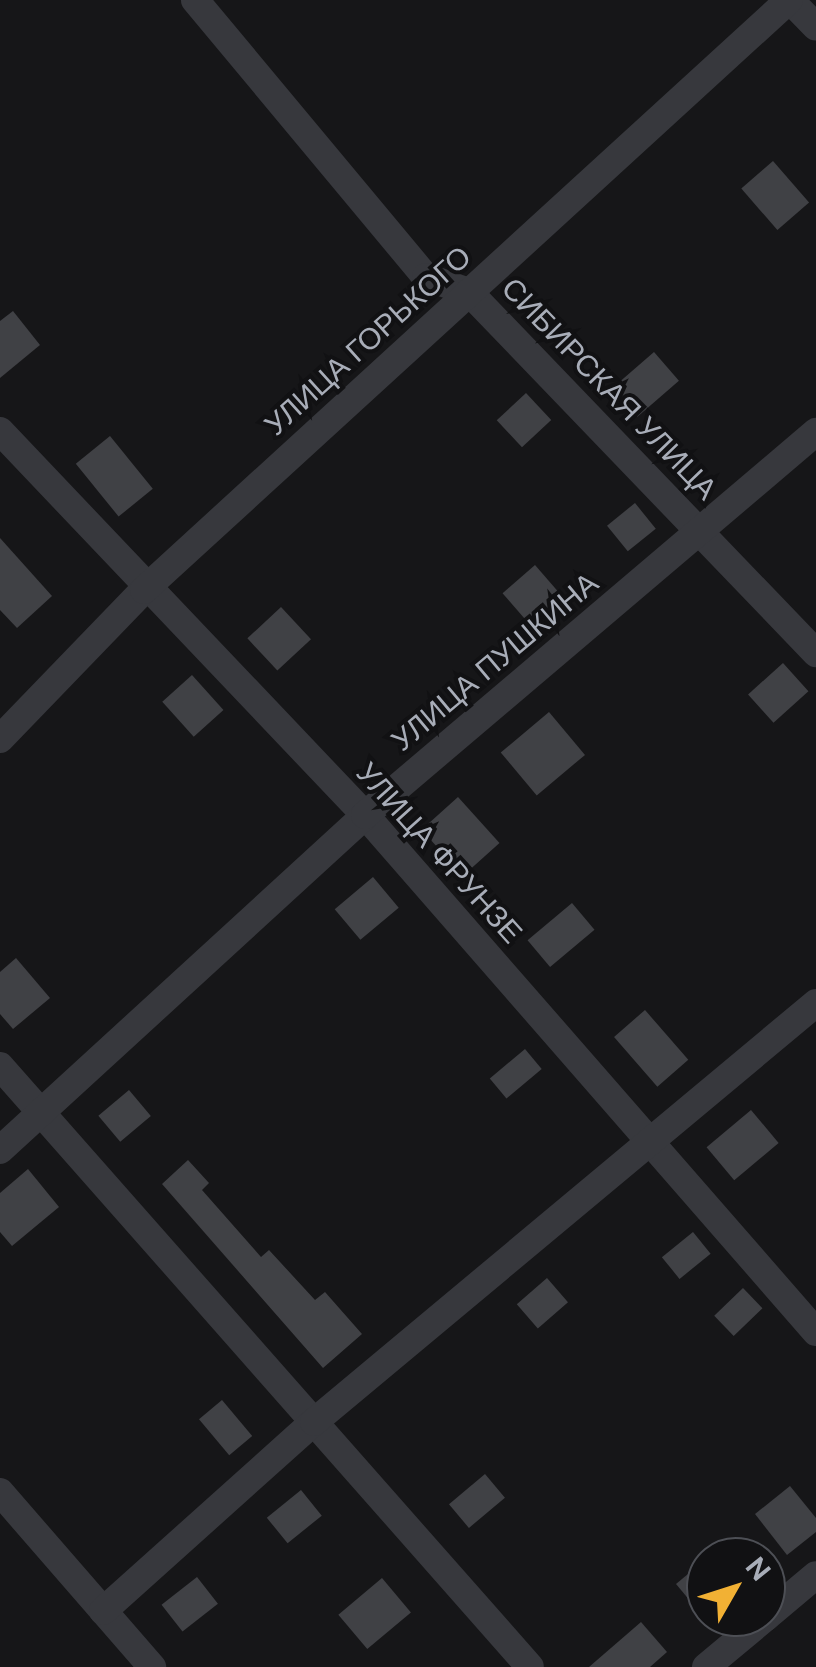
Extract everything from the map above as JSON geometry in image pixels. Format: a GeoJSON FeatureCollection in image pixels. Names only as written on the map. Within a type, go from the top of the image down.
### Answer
{"type":"FeatureCollection","features":[{"type":"Feature","properties":{"kind":"street","name":"СИБИРСКАЯ УЛИЦА"},"geometry":{"type":"LineString","coordinates":[[195,0],[426,276],[469,292],[816,653]]}},
{"type":"Feature","properties":{"kind":"street","name":"УЛИЦА ГОРЬКОГО"},"geometry":{"type":"LineString","coordinates":[[0,739],[144,590],[789,0]]}},
{"type":"Feature","properties":{"kind":"street"},"geometry":{"type":"LineString","coordinates":[[789,0],[816,27]]}},
{"type":"Feature","properties":{"kind":"street","name":"УЛИЦА ФРУНЗЕ"},"geometry":{"type":"LineString","coordinates":[[0,431],[144,590],[364,815],[816,1332]]}},
{"type":"Feature","properties":{"kind":"street","name":"УЛИЦА ПУШКИНА"},"geometry":{"type":"LineString","coordinates":[[0,1150],[364,815],[816,432]]}},
{"type":"Feature","properties":{"kind":"street"},"geometry":{"type":"LineString","coordinates":[[103,1610],[314,1422],[816,1003]]}},
{"type":"Feature","properties":{"kind":"street"},"geometry":{"type":"LineString","coordinates":[[0,1066],[530,1667]]}},
{"type":"Feature","properties":{"kind":"street"},"geometry":{"type":"LineString","coordinates":[[0,1492],[152,1667]]}},
{"type":"Feature","properties":{"kind":"street"},"geometry":{"type":"LineString","coordinates":[[786,1600],[816,1575]]}},
{"type":"Feature","properties":{"kind":"street"},"geometry":{"type":"LineString","coordinates":[[706,1667],[742,1637]]}},
{"type":"Feature","properties":{"kind":"building"},"geometry":{"type":"Polygon","coordinates":[[[773,161],[809,203],[777,230],[741,189],[773,161]]]}},
{"type":"Feature","properties":{"kind":"building"},"geometry":{"type":"Polygon","coordinates":[[[13,311],[40,345],[0,378],[0,321],[13,311]]]}},
{"type":"Feature","properties":{"kind":"building"},"geometry":{"type":"Polygon","coordinates":[[[654,352],[679,381],[637,417],[612,388],[654,352]]]}},
{"type":"Feature","properties":{"kind":"building"},"geometry":{"type":"Polygon","coordinates":[[[526,393],[551,420],[522,447],[497,420],[526,393]]]}},
{"type":"Feature","properties":{"kind":"building"},"geometry":{"type":"Polygon","coordinates":[[[110,436],[153,489],[119,517],[76,464],[110,436]]]}},
{"type":"Feature","properties":{"kind":"building"},"geometry":{"type":"Polygon","coordinates":[[[635,503],[656,529],[628,551],[607,526],[635,503]]]}},
{"type":"Feature","properties":{"kind":"building"},"geometry":{"type":"Polygon","coordinates":[[[0,538],[52,596],[17,628],[0,610],[0,538]]]}},
{"type":"Feature","properties":{"kind":"building"},"geometry":{"type":"Polygon","coordinates":[[[535,565],[564,598],[531,626],[503,593],[535,565]]]}},
{"type":"Feature","properties":{"kind":"building"},"geometry":{"type":"Polygon","coordinates":[[[281,607],[311,639],[277,671],[247,638],[281,607]]]}},
{"type":"Feature","properties":{"kind":"building"},"geometry":{"type":"Polygon","coordinates":[[[783,663],[808,691],[773,723],[748,694],[783,663]]]}},
{"type":"Feature","properties":{"kind":"building"},"geometry":{"type":"Polygon","coordinates":[[[192,675],[223,710],[194,737],[162,702],[192,675]]]}},
{"type":"Feature","properties":{"kind":"building"},"geometry":{"type":"Polygon","coordinates":[[[549,712],[585,755],[537,795],[501,752],[549,712]]]}},
{"type":"Feature","properties":{"kind":"building"},"geometry":{"type":"Polygon","coordinates":[[[458,797],[499,843],[463,876],[422,830],[458,797]]]}},
{"type":"Feature","properties":{"kind":"building"},"geometry":{"type":"Polygon","coordinates":[[[373,877],[399,908],[360,940],[335,909],[373,877]]]}},
{"type":"Feature","properties":{"kind":"building"},"geometry":{"type":"Polygon","coordinates":[[[572,903],[594,930],[550,967],[528,940],[572,903]]]}},
{"type":"Feature","properties":{"kind":"building"},"geometry":{"type":"Polygon","coordinates":[[[16,958],[50,998],[13,1029],[0,1014],[0,972],[16,958]]]}},
{"type":"Feature","properties":{"kind":"building"},"geometry":{"type":"Polygon","coordinates":[[[645,1010],[688,1060],[657,1087],[614,1037],[645,1010]]]}},
{"type":"Feature","properties":{"kind":"building"},"geometry":{"type":"Polygon","coordinates":[[[525,1049],[542,1069],[506,1098],[490,1079],[525,1049]]]}},
{"type":"Feature","properties":{"kind":"building"},"geometry":{"type":"Polygon","coordinates":[[[129,1090],[151,1116],[120,1142],[98,1116],[129,1090]]]}},
{"type":"Feature","properties":{"kind":"building"},"geometry":{"type":"Polygon","coordinates":[[[751,1110],[779,1143],[734,1180],[707,1147],[751,1110]]]}},
{"type":"Feature","properties":{"kind":"building"},"geometry":{"type":"Polygon","coordinates":[[[188,1160],[209,1183],[202,1190],[261,1257],[269,1250],[315,1300],[325,1292],[362,1334],[323,1368],[162,1184],[188,1160]]]}},
{"type":"Feature","properties":{"kind":"building"},"geometry":{"type":"Polygon","coordinates":[[[28,1169],[59,1207],[12,1246],[0,1232],[0,1193],[28,1169]]]}},
{"type":"Feature","properties":{"kind":"building"},"geometry":{"type":"Polygon","coordinates":[[[693,1232],[711,1254],[680,1279],[662,1257],[693,1232]]]}},
{"type":"Feature","properties":{"kind":"building"},"geometry":{"type":"Polygon","coordinates":[[[547,1278],[568,1302],[538,1328],[517,1304],[547,1278]]]}},
{"type":"Feature","properties":{"kind":"building"},"geometry":{"type":"Polygon","coordinates":[[[743,1288],[762,1308],[734,1336],[714,1316],[743,1288]]]}},
{"type":"Feature","properties":{"kind":"building"},"geometry":{"type":"Polygon","coordinates":[[[222,1400],[252,1436],[229,1455],[199,1419],[222,1400]]]}},
{"type":"Feature","properties":{"kind":"building"},"geometry":{"type":"Polygon","coordinates":[[[485,1474],[505,1498],[469,1528],[449,1504],[485,1474]]]}},
{"type":"Feature","properties":{"kind":"building"},"geometry":{"type":"Polygon","coordinates":[[[790,1486],[816,1518],[816,1532],[787,1555],[786,1537],[773,1537],[755,1514],[790,1486]]]}},
{"type":"Feature","properties":{"kind":"building"},"geometry":{"type":"Polygon","coordinates":[[[301,1490],[322,1516],[288,1543],[267,1518],[301,1490]]]}},
{"type":"Feature","properties":{"kind":"building"},"geometry":{"type":"Polygon","coordinates":[[[686,1576],[686,1596],[676,1584],[686,1576]]]}},
{"type":"Feature","properties":{"kind":"building"},"geometry":{"type":"Polygon","coordinates":[[[197,1577],[218,1604],[182,1631],[162,1605],[197,1577]]]}},
{"type":"Feature","properties":{"kind":"building"},"geometry":{"type":"Polygon","coordinates":[[[382,1578],[411,1612],[367,1649],[338,1615],[382,1578]]]}},
{"type":"Feature","properties":{"kind":"building"},"geometry":{"type":"Polygon","coordinates":[[[641,1622],[667,1652],[650,1667],[589,1667],[641,1622]]]}}]}
